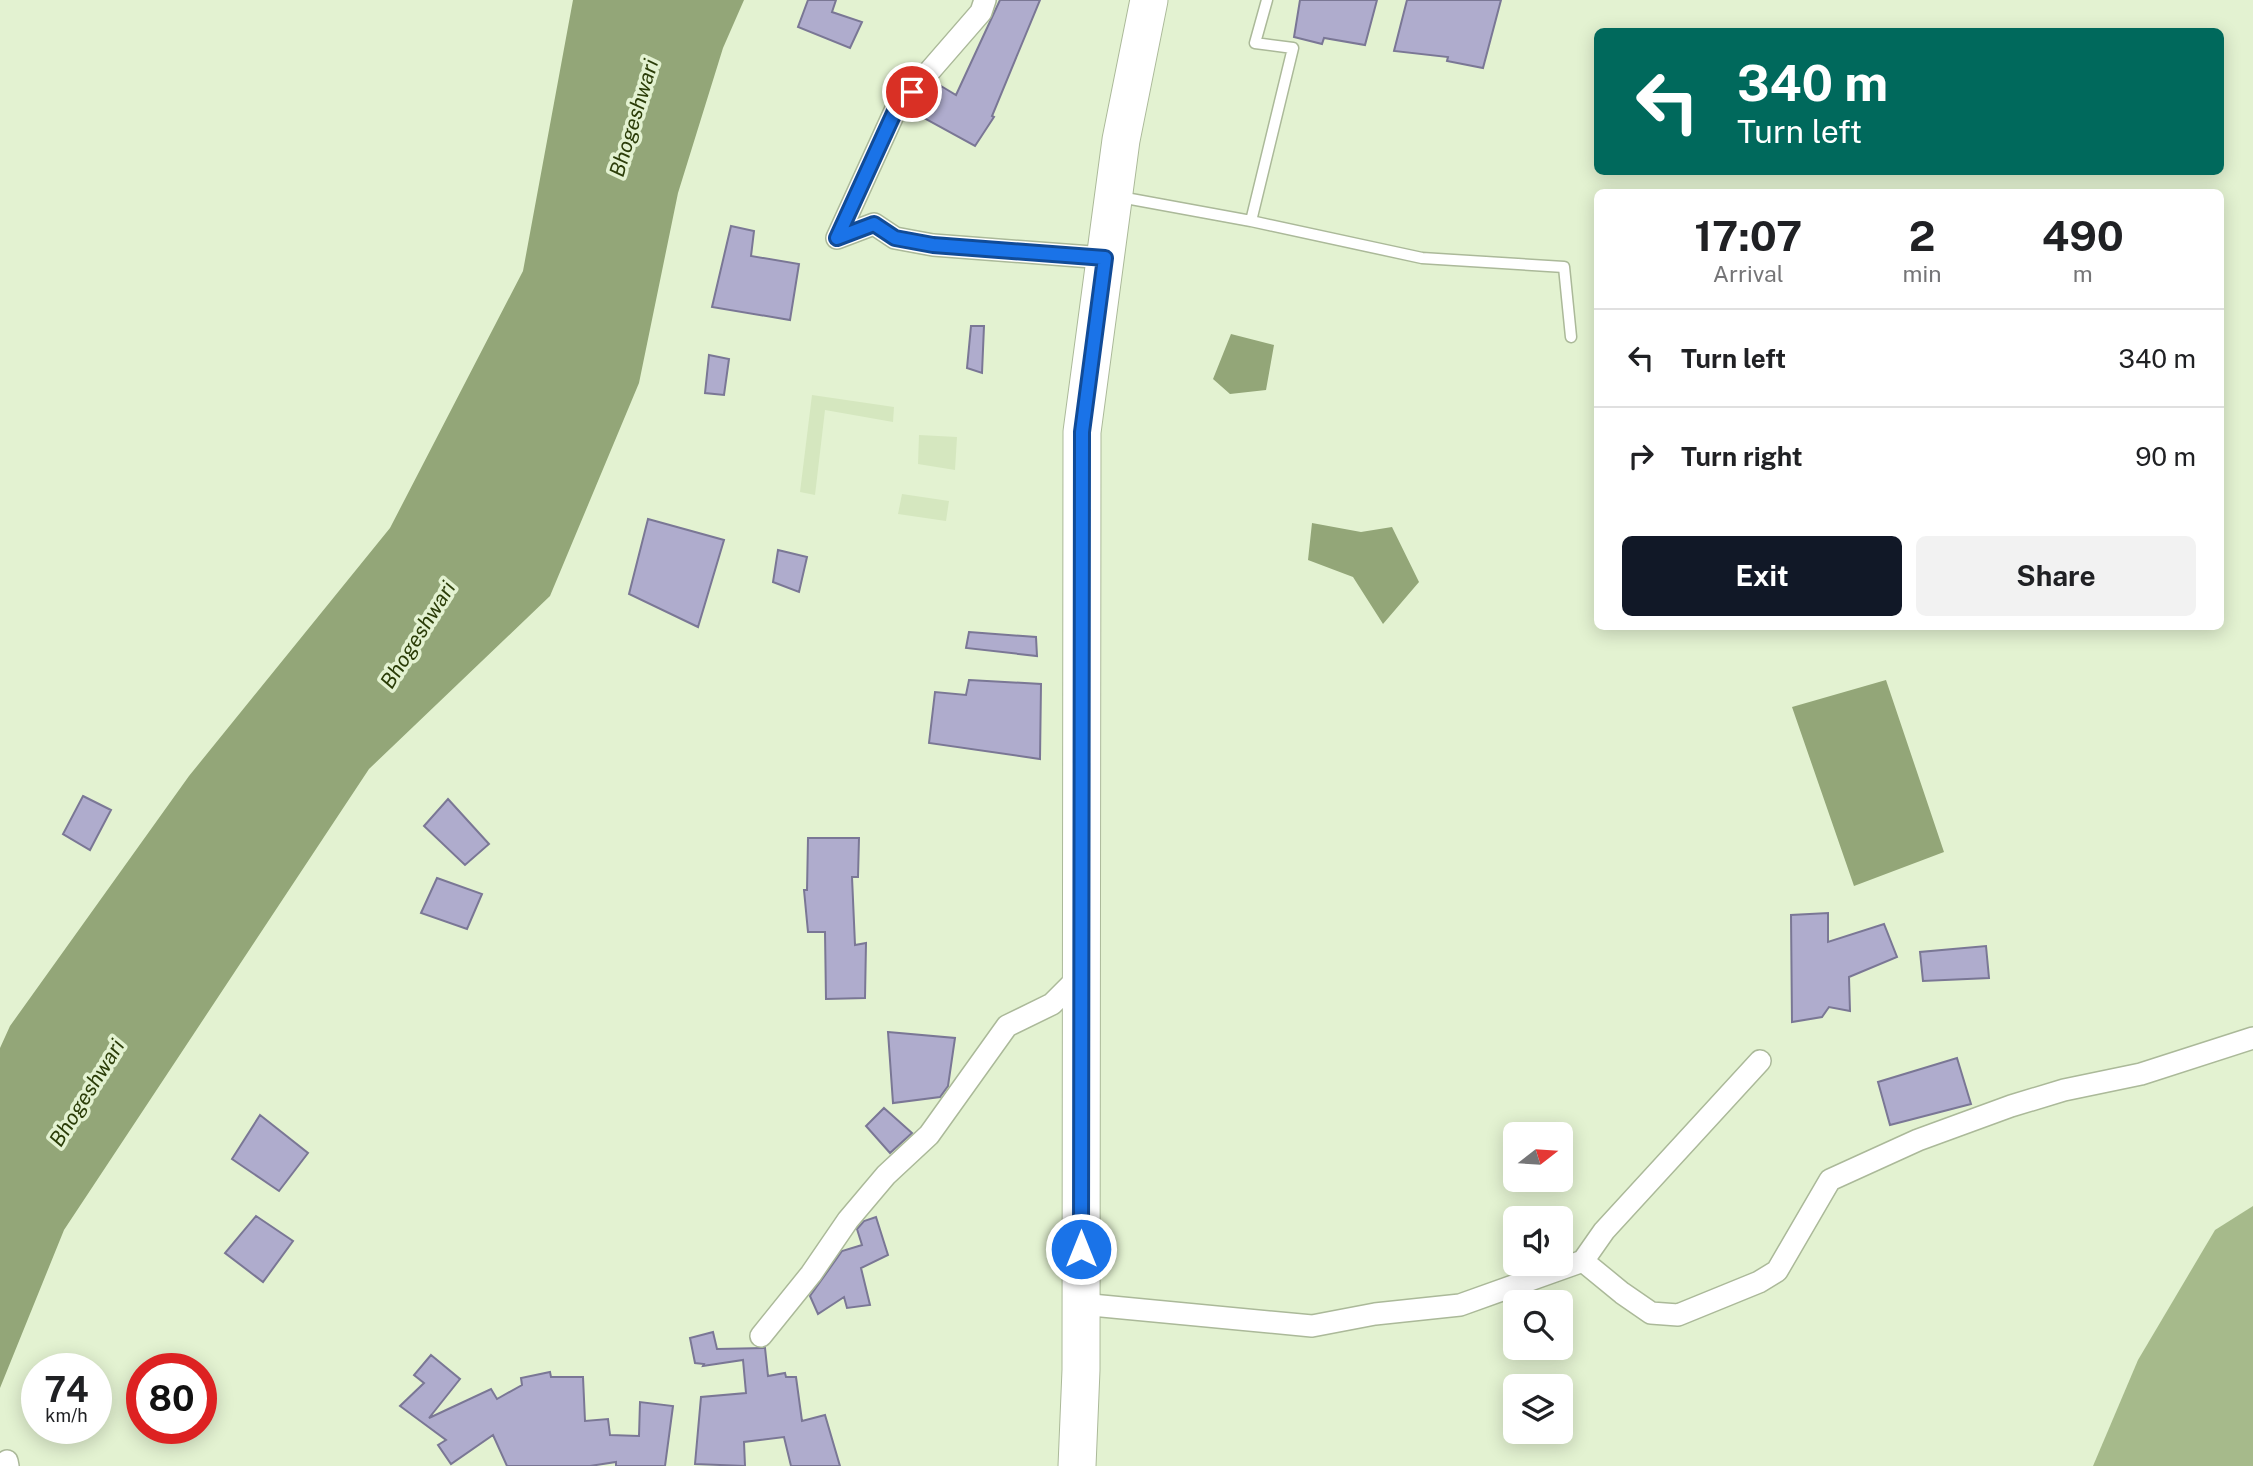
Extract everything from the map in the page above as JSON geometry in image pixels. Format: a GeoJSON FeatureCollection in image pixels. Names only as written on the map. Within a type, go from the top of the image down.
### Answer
{"type":"FeatureCollection","features":[{"type":"Feature","properties":{"kind":"highway"},"geometry":{"type":"LineString","coordinates":[[1077,1466],[1081,1304],[1082,432],[1121,140],[1149,0]]}},
{"type":"Feature","properties":{"kind":"street"},"geometry":{"type":"LineString","coordinates":[[985,0],[981,12],[895,111],[837,238],[874,224],[895,238],[933,245],[1105,258]]}},
{"type":"Feature","properties":{"kind":"street"},"geometry":{"type":"LineString","coordinates":[[761,1336],[811,1274],[848,1220],[886,1175],[929,1135],[1007,1026],[1052,1004],[1081,975]]}},
{"type":"Feature","properties":{"kind":"street"},"geometry":{"type":"LineString","coordinates":[[1583,1261],[1651,1313],[1678,1315],[1759,1282],[1777,1271],[1830,1180],[1918,1140],[2011,1106],[2064,1090],[2141,1074],[2253,1038]]}},
{"type":"Feature","properties":{"kind":"street"},"geometry":{"type":"LineString","coordinates":[[1081,1304],[1312,1326],[1375,1314],[1460,1305],[1583,1261],[1604,1231],[1760,1061]]}},
{"type":"Feature","properties":{"kind":"lane"},"geometry":{"type":"LineString","coordinates":[[1251,222],[1293,48],[1255,44],[1267,0]]}},
{"type":"Feature","properties":{"kind":"lane"},"geometry":{"type":"LineString","coordinates":[[1114,195],[1422,258],[1564,267],[1571,337]]}},
{"type":"Feature","properties":{"kind":"shaded area"},"geometry":{"type":"Polygon","coordinates":[[[812,395],[894,407],[893,422],[825,410],[815,495],[800,492],[812,395]]]}},
{"type":"Feature","properties":{"kind":"shaded area"},"geometry":{"type":"Polygon","coordinates":[[[919,435],[957,437],[955,470],[918,464],[919,435]]]}},
{"type":"Feature","properties":{"kind":"shaded area"},"geometry":{"type":"Polygon","coordinates":[[[902,494],[949,501],[946,521],[898,514],[902,494]]]}},
{"type":"Feature","properties":{"kind":"shaded area"},"geometry":{"type":"Polygon","coordinates":[[[2253,1206],[2253,1466],[2093,1466],[2138,1360],[2215,1230],[2253,1206]]]}},
{"type":"Feature","properties":{"kind":"water","name":"Bhogeshwari"},"geometry":{"type":"Polygon","coordinates":[[[573,0],[744,0],[723,48],[678,193],[639,383],[550,596],[369,769],[64,1230],[0,1388],[0,1048],[10,1026],[189,776],[390,528],[523,271],[573,0]]]}},
{"type":"Feature","properties":{"kind":"water"},"geometry":{"type":"Polygon","coordinates":[[[1231,334],[1274,345],[1266,390],[1230,394],[1213,379],[1231,334]]]}},
{"type":"Feature","properties":{"kind":"water"},"geometry":{"type":"Polygon","coordinates":[[[1312,523],[1361,532],[1392,527],[1419,582],[1383,624],[1353,577],[1308,560],[1312,523]]]}},
{"type":"Feature","properties":{"kind":"water"},"geometry":{"type":"Polygon","coordinates":[[[1886,680],[1944,852],[1854,886],[1792,707],[1886,680]]]}},
{"type":"Feature","properties":{"kind":"building"},"geometry":{"type":"Polygon","coordinates":[[[808,0],[836,0],[832,12],[862,22],[850,48],[798,27],[808,0]]]}},
{"type":"Feature","properties":{"kind":"building"},"geometry":{"type":"Polygon","coordinates":[[[1000,0],[1040,0],[992,116],[994,117],[975,146],[922,117],[941,86],[956,95],[1000,0]]]}},
{"type":"Feature","properties":{"kind":"building"},"geometry":{"type":"Polygon","coordinates":[[[1300,0],[1377,0],[1365,45],[1324,38],[1322,44],[1294,37],[1300,0]]]}},
{"type":"Feature","properties":{"kind":"building"},"geometry":{"type":"Polygon","coordinates":[[[1407,0],[1501,0],[1483,68],[1447,61],[1448,57],[1394,51],[1407,0]]]}},
{"type":"Feature","properties":{"kind":"building"},"geometry":{"type":"Polygon","coordinates":[[[731,226],[754,231],[751,256],[799,264],[790,320],[712,307],[731,226]]]}},
{"type":"Feature","properties":{"kind":"building"},"geometry":{"type":"Polygon","coordinates":[[[971,326],[984,326],[982,373],[967,368],[971,326]]]}},
{"type":"Feature","properties":{"kind":"building"},"geometry":{"type":"Polygon","coordinates":[[[709,355],[729,359],[724,395],[705,393],[709,355]]]}},
{"type":"Feature","properties":{"kind":"building"},"geometry":{"type":"Polygon","coordinates":[[[648,519],[724,540],[698,627],[629,594],[648,519]]]}},
{"type":"Feature","properties":{"kind":"building"},"geometry":{"type":"Polygon","coordinates":[[[778,550],[807,557],[799,592],[773,582],[778,550]]]}},
{"type":"Feature","properties":{"kind":"building"},"geometry":{"type":"Polygon","coordinates":[[[969,632],[1036,637],[1037,656],[966,648],[969,632]]]}},
{"type":"Feature","properties":{"kind":"building"},"geometry":{"type":"Polygon","coordinates":[[[969,680],[1041,684],[1040,759],[929,743],[935,692],[966,695],[969,680]]]}},
{"type":"Feature","properties":{"kind":"building"},"geometry":{"type":"Polygon","coordinates":[[[83,796],[111,810],[90,850],[63,834],[83,796]]]}},
{"type":"Feature","properties":{"kind":"building"},"geometry":{"type":"Polygon","coordinates":[[[448,799],[489,844],[465,865],[424,826],[448,799]]]}},
{"type":"Feature","properties":{"kind":"building"},"geometry":{"type":"Polygon","coordinates":[[[808,838],[859,838],[858,877],[852,877],[855,945],[866,943],[865,998],[826,999],[825,932],[808,932],[804,890],[807,890],[808,838]]]}},
{"type":"Feature","properties":{"kind":"building"},"geometry":{"type":"Polygon","coordinates":[[[437,878],[482,894],[467,929],[421,913],[437,878]]]}},
{"type":"Feature","properties":{"kind":"building"},"geometry":{"type":"Polygon","coordinates":[[[1828,913],[1828,942],[1884,924],[1897,957],[1849,977],[1850,1011],[1829,1007],[1822,1017],[1792,1022],[1791,915],[1828,913]]]}},
{"type":"Feature","properties":{"kind":"building"},"geometry":{"type":"Polygon","coordinates":[[[1986,946],[1989,978],[1923,981],[1920,952],[1986,946]]]}},
{"type":"Feature","properties":{"kind":"building"},"geometry":{"type":"Polygon","coordinates":[[[888,1032],[955,1038],[948,1086],[940,1097],[893,1103],[888,1032]]]}},
{"type":"Feature","properties":{"kind":"building"},"geometry":{"type":"Polygon","coordinates":[[[1957,1058],[1971,1104],[1890,1125],[1878,1082],[1957,1058]]]}},
{"type":"Feature","properties":{"kind":"building"},"geometry":{"type":"Polygon","coordinates":[[[884,1108],[912,1133],[890,1153],[866,1126],[884,1108]]]}},
{"type":"Feature","properties":{"kind":"building"},"geometry":{"type":"Polygon","coordinates":[[[260,1115],[308,1153],[279,1191],[232,1159],[260,1115]]]}},
{"type":"Feature","properties":{"kind":"building"},"geometry":{"type":"Polygon","coordinates":[[[256,1216],[293,1241],[263,1282],[225,1253],[256,1216]]]}},
{"type":"Feature","properties":{"kind":"building"},"geometry":{"type":"Polygon","coordinates":[[[876,1217],[888,1255],[861,1268],[870,1305],[847,1308],[844,1297],[818,1314],[810,1296],[842,1251],[862,1245],[857,1229],[864,1221],[876,1217]]]}},
{"type":"Feature","properties":{"kind":"building"},"geometry":{"type":"Polygon","coordinates":[[[713,1332],[717,1349],[765,1348],[768,1376],[785,1373],[786,1377],[796,1377],[802,1421],[825,1415],[840,1466],[791,1466],[784,1437],[744,1442],[745,1466],[695,1464],[701,1397],[746,1393],[743,1360],[703,1366],[704,1364],[695,1363],[690,1338],[713,1332]]]}},
{"type":"Feature","properties":{"kind":"building"},"geometry":{"type":"Polygon","coordinates":[[[431,1355],[460,1379],[429,1418],[491,1389],[497,1399],[522,1385],[521,1378],[550,1372],[551,1377],[583,1377],[585,1421],[608,1419],[610,1435],[639,1436],[640,1402],[673,1406],[665,1466],[616,1466],[616,1462],[590,1466],[507,1466],[493,1435],[451,1464],[438,1445],[446,1440],[400,1406],[424,1383],[414,1375],[431,1355]]]}},
{"type":"Feature","properties":{"kind":"route"},"geometry":{"type":"LineString","coordinates":[[912,92],[895,111],[837,238],[874,224],[895,238],[933,245],[1105,258],[1082,432],[1081,1249]]}}]}
